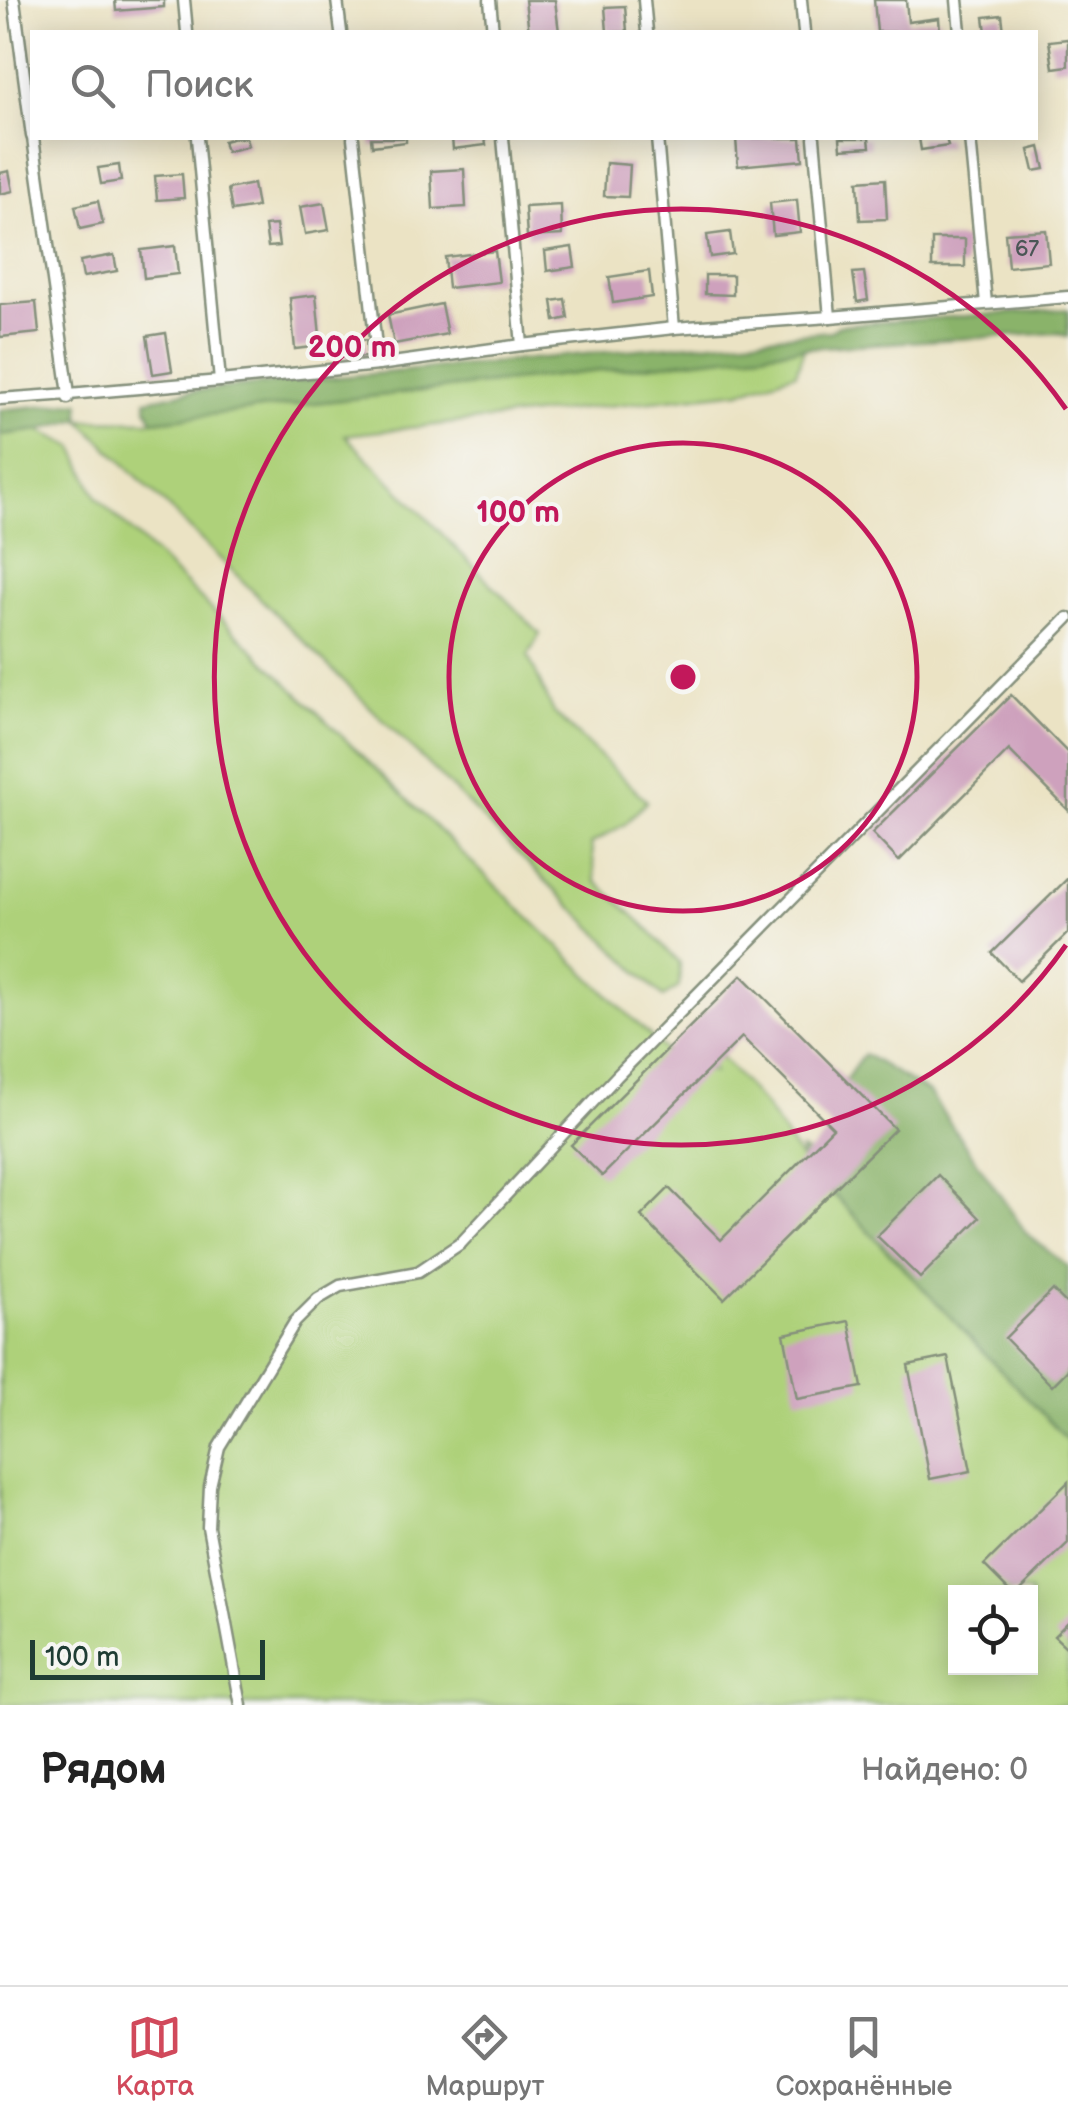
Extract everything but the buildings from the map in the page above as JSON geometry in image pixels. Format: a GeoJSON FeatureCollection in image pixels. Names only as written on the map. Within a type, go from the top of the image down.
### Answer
{"type":"FeatureCollection","features":[{"type":"Feature","properties":{"kind":"lane"},"geometry":{"type":"LineString","coordinates":[[14,0],[30,115]]}},
{"type":"Feature","properties":{"kind":"lane"},"geometry":{"type":"LineString","coordinates":[[184,0],[187,30]]}},
{"type":"Feature","properties":{"kind":"lane"},"geometry":{"type":"LineString","coordinates":[[337,0],[341,30]]}},
{"type":"Feature","properties":{"kind":"lane"},"geometry":{"type":"LineString","coordinates":[[490,0],[493,30]]}},
{"type":"Feature","properties":{"kind":"lane"},"geometry":{"type":"LineString","coordinates":[[644,0],[647,30]]}},
{"type":"Feature","properties":{"kind":"lane"},"geometry":{"type":"LineString","coordinates":[[801,0],[804,30]]}},
{"type":"Feature","properties":{"kind":"lane"},"geometry":{"type":"LineString","coordinates":[[957,0],[960,30]]}},
{"type":"Feature","properties":{"kind":"lane"},"geometry":{"type":"LineString","coordinates":[[34,140],[69,396]]}},
{"type":"Feature","properties":{"kind":"lane"},"geometry":{"type":"LineString","coordinates":[[197,140],[220,381]]}},
{"type":"Feature","properties":{"kind":"lane"},"geometry":{"type":"LineString","coordinates":[[353,140],[378,365]]}},
{"type":"Feature","properties":{"kind":"lane"},"geometry":{"type":"LineString","coordinates":[[503,140],[522,345]]}},
{"type":"Feature","properties":{"kind":"lane"},"geometry":{"type":"LineString","coordinates":[[657,140],[674,328]]}},
{"type":"Feature","properties":{"kind":"lane"},"geometry":{"type":"LineString","coordinates":[[814,140],[830,318]]}},
{"type":"Feature","properties":{"kind":"lane"},"geometry":{"type":"LineString","coordinates":[[970,140],[986,303]]}},
{"type":"Feature","properties":{"kind":"lane"},"geometry":{"type":"LineString","coordinates":[[0,399],[69,396],[378,365],[674,328],[1068,297]]}},
{"type":"Feature","properties":{"kind":"lane"},"geometry":{"type":"LineString","coordinates":[[242,1705],[208,1526],[210,1486],[219,1446],[295,1322],[318,1299],[340,1286],[418,1272],[460,1243],[617,1076],[1068,618]]}},
{"type":"Feature","properties":{"kind":"green space"},"geometry":{"type":"Polygon","coordinates":[[[1068,309],[1068,337],[1059,333],[804,348],[153,421],[146,400],[191,391],[831,331],[839,325],[1068,309]]]}},
{"type":"Feature","properties":{"kind":"green space"},"geometry":{"type":"Polygon","coordinates":[[[804,348],[796,373],[741,391],[345,435],[540,634],[528,656],[554,713],[647,801],[625,824],[591,844],[596,881],[680,964],[679,987],[663,997],[80,420],[153,421],[804,348]]]}},
{"type":"Feature","properties":{"kind":"green space"},"geometry":{"type":"Polygon","coordinates":[[[80,402],[80,419],[0,435],[0,410],[80,402]]]}},
{"type":"Feature","properties":{"kind":"green space"},"geometry":{"type":"Polygon","coordinates":[[[39,430],[74,447],[97,498],[674,1059],[714,1073],[702,1035],[765,1106],[802,1161],[1068,1441],[1068,1705],[0,1705],[0,435],[39,430]]]}},
{"type":"Feature","properties":{"kind":"green space"},"geometry":{"type":"Polygon","coordinates":[[[864,1054],[929,1093],[1027,1234],[1068,1267],[1068,1441],[802,1161],[801,1150],[822,1162],[864,1153],[836,1093],[864,1054]]]}}]}
